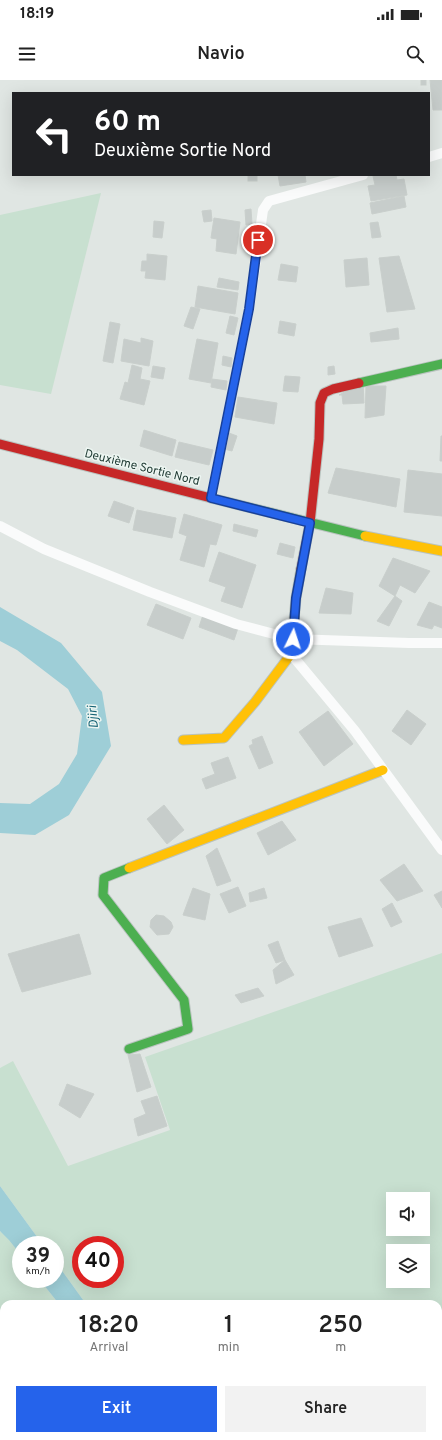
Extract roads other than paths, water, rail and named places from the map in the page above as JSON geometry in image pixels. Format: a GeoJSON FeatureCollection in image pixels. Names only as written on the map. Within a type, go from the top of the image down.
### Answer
{"type":"FeatureCollection","features":[{"type":"Feature","properties":{"kind":"street"},"geometry":{"type":"LineString","coordinates":[[430,156],[442,153]]}},
{"type":"Feature","properties":{"kind":"street"},"geometry":{"type":"LineString","coordinates":[[211,498],[249,309],[263,210],[269,201],[359,176]]}},
{"type":"Feature","properties":{"kind":"street"},"geometry":{"type":"LineString","coordinates":[[183,740],[224,738],[255,702],[291,654],[296,598],[310,523],[319,439],[320,403],[324,393],[334,389],[442,364]]}},
{"type":"Feature","properties":{"kind":"street","name":"Deuxième Sortie Nord"},"geometry":{"type":"LineString","coordinates":[[0,444],[355,534],[442,551]]}},
{"type":"Feature","properties":{"kind":"street"},"geometry":{"type":"LineString","coordinates":[[0,526],[44,549],[150,592],[236,624],[293,639],[442,643]]}},
{"type":"Feature","properties":{"kind":"street"},"geometry":{"type":"LineString","coordinates":[[291,654],[355,731],[442,850]]}},
{"type":"Feature","properties":{"kind":"street"},"geometry":{"type":"LineString","coordinates":[[129,1049],[188,1029],[184,1000],[103,895],[104,878],[383,770]]}},
{"type":"Feature","properties":{"kind":"water","name":"Djiri"},"geometry":{"type":"Polygon","coordinates":[[[0,607],[61,643],[102,692],[111,746],[69,815],[35,835],[0,833],[0,803],[30,804],[59,784],[77,754],[82,716],[68,689],[17,650],[0,641],[0,607]]]}},
{"type":"Feature","properties":{"kind":"water"},"geometry":{"type":"Polygon","coordinates":[[[0,1186],[36,1236],[12,1236],[12,1244],[0,1231],[0,1186]]]}},
{"type":"Feature","properties":{"kind":"water"},"geometry":{"type":"Polygon","coordinates":[[[64,1273],[72,1285],[72,1288],[74,1288],[83,1300],[56,1300],[46,1288],[64,1288],[64,1273]]]}}]}
